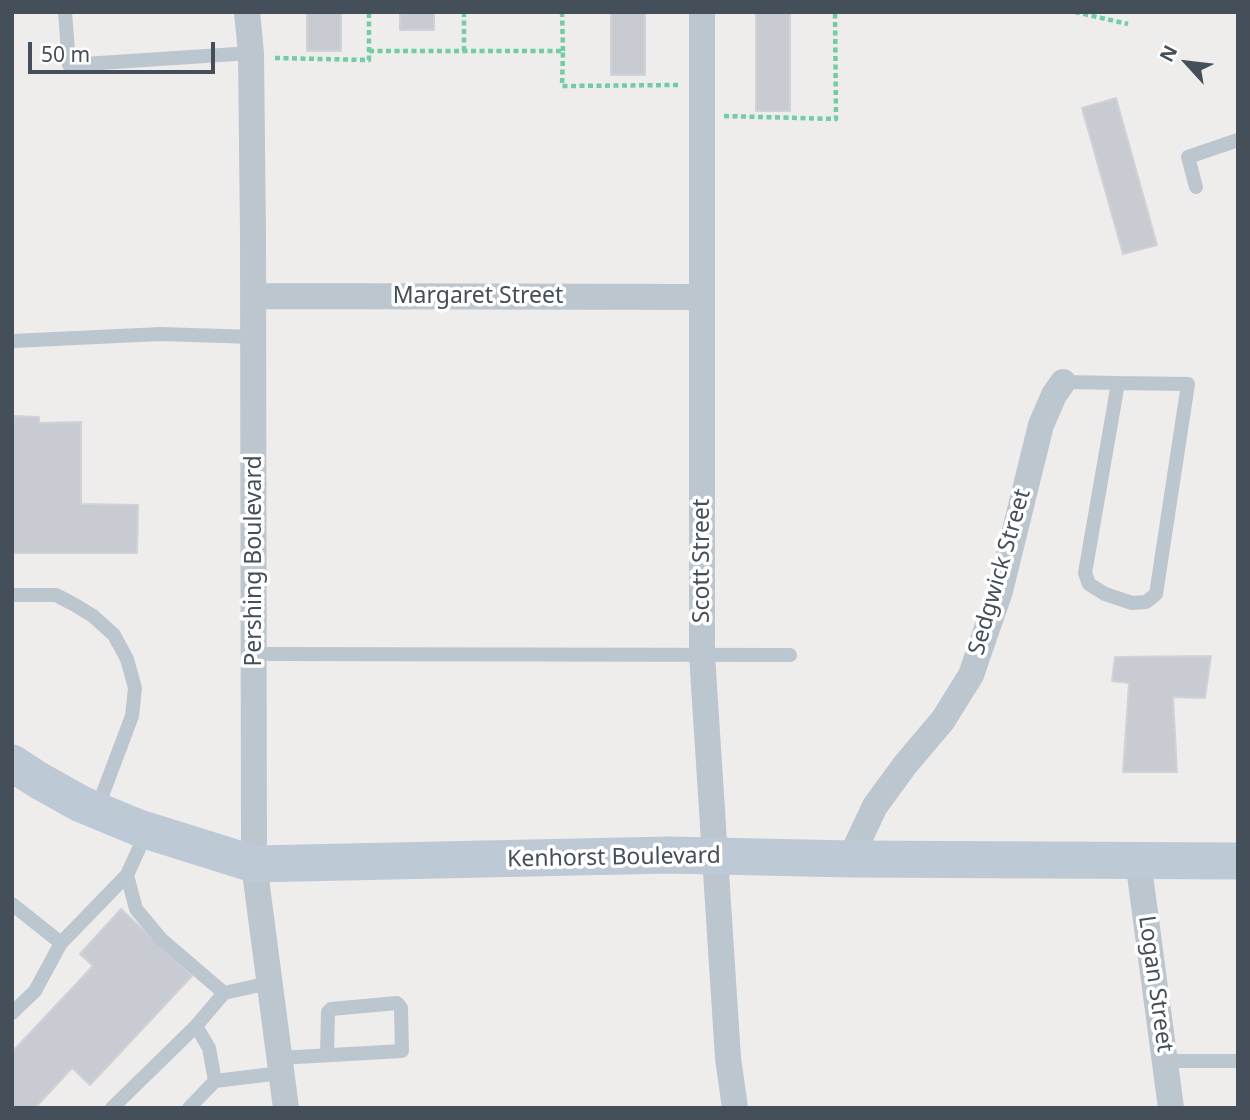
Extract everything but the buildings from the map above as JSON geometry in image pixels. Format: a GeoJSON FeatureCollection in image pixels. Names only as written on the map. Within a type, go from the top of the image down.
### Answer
{"type":"FeatureCollection","features":[{"type":"Feature","properties":{"kind":"street","name":"Pershing Boulevard"},"geometry":{"type":"LineString","coordinates":[[247,12],[251,53],[253,296],[254,864],[286,1108]]}},
{"type":"Feature","properties":{"kind":"street","name":"Scott Street"},"geometry":{"type":"LineString","coordinates":[[702,12],[702,655],[728,1058],[735,1108]]}},
{"type":"Feature","properties":{"kind":"street","name":"Margaret Street"},"geometry":{"type":"LineString","coordinates":[[253,296],[702,297]]}},
{"type":"Feature","properties":{"kind":"street","name":"Sedgwick Street"},"geometry":{"type":"LineString","coordinates":[[850,859],[875,806],[943,720],[971,675],[1000,591],[1041,425],[1063,382]]}},
{"type":"Feature","properties":{"kind":"street","name":"Kenhorst Boulevard"},"geometry":{"type":"LineString","coordinates":[[12,763],[38,780],[96,810],[147,831],[254,864],[670,855],[1238,861]]}},
{"type":"Feature","properties":{"kind":"street","name":"Logan Street"},"geometry":{"type":"LineString","coordinates":[[1138,860],[1171,1108]]}},
{"type":"Feature","properties":{"kind":"lane"},"geometry":{"type":"LineString","coordinates":[[65,12],[69,65],[251,53]]}},
{"type":"Feature","properties":{"kind":"lane"},"geometry":{"type":"LineString","coordinates":[[1196,187],[1188,157],[1238,140]]}},
{"type":"Feature","properties":{"kind":"lane"},"geometry":{"type":"LineString","coordinates":[[12,341],[161,334],[253,337]]}},
{"type":"Feature","properties":{"kind":"lane"},"geometry":{"type":"LineString","coordinates":[[1063,382],[1188,384],[1156,594],[1146,602],[1132,603],[1105,594],[1089,584],[1085,573],[1118,383]]}},
{"type":"Feature","properties":{"kind":"lane"},"geometry":{"type":"LineString","coordinates":[[12,595],[56,595],[75,605],[93,616],[114,635],[127,659],[135,688],[132,716],[96,810]]}},
{"type":"Feature","properties":{"kind":"lane"},"geometry":{"type":"LineString","coordinates":[[254,654],[790,655]]}},
{"type":"Feature","properties":{"kind":"lane"},"geometry":{"type":"LineString","coordinates":[[12,1013],[35,991],[61,943],[127,875],[147,831]]}},
{"type":"Feature","properties":{"kind":"lane"},"geometry":{"type":"LineString","coordinates":[[127,875],[136,909],[161,939],[224,993]]}},
{"type":"Feature","properties":{"kind":"lane"},"geometry":{"type":"LineString","coordinates":[[12,904],[61,943]]}},
{"type":"Feature","properties":{"kind":"lane"},"geometry":{"type":"LineString","coordinates":[[112,1108],[196,1026],[224,993],[269,983]]}},
{"type":"Feature","properties":{"kind":"lane"},"geometry":{"type":"LineString","coordinates":[[189,1108],[215,1081],[327,1055],[402,1051],[401,1009],[397,1003],[335,1008],[328,1012],[327,1055]]}},
{"type":"Feature","properties":{"kind":"lane"},"geometry":{"type":"LineString","coordinates":[[196,1026],[209,1048],[215,1081]]}},
{"type":"Feature","properties":{"kind":"lane"},"geometry":{"type":"LineString","coordinates":[[1165,1061],[1238,1061]]}},
{"type":"Feature","properties":{"kind":"path"},"geometry":{"type":"LineString","coordinates":[[251,53],[272,58],[369,60],[369,12]]}},
{"type":"Feature","properties":{"kind":"path"},"geometry":{"type":"LineString","coordinates":[[464,12],[464,51]]}},
{"type":"Feature","properties":{"kind":"path"},"geometry":{"type":"LineString","coordinates":[[562,12],[562,86],[702,85]]}},
{"type":"Feature","properties":{"kind":"path"},"geometry":{"type":"LineString","coordinates":[[702,116],[836,120],[835,12]]}},
{"type":"Feature","properties":{"kind":"path"},"geometry":{"type":"LineString","coordinates":[[1074,12],[1128,24]]}},
{"type":"Feature","properties":{"kind":"path"},"geometry":{"type":"LineString","coordinates":[[369,51],[563,51]]}}]}
